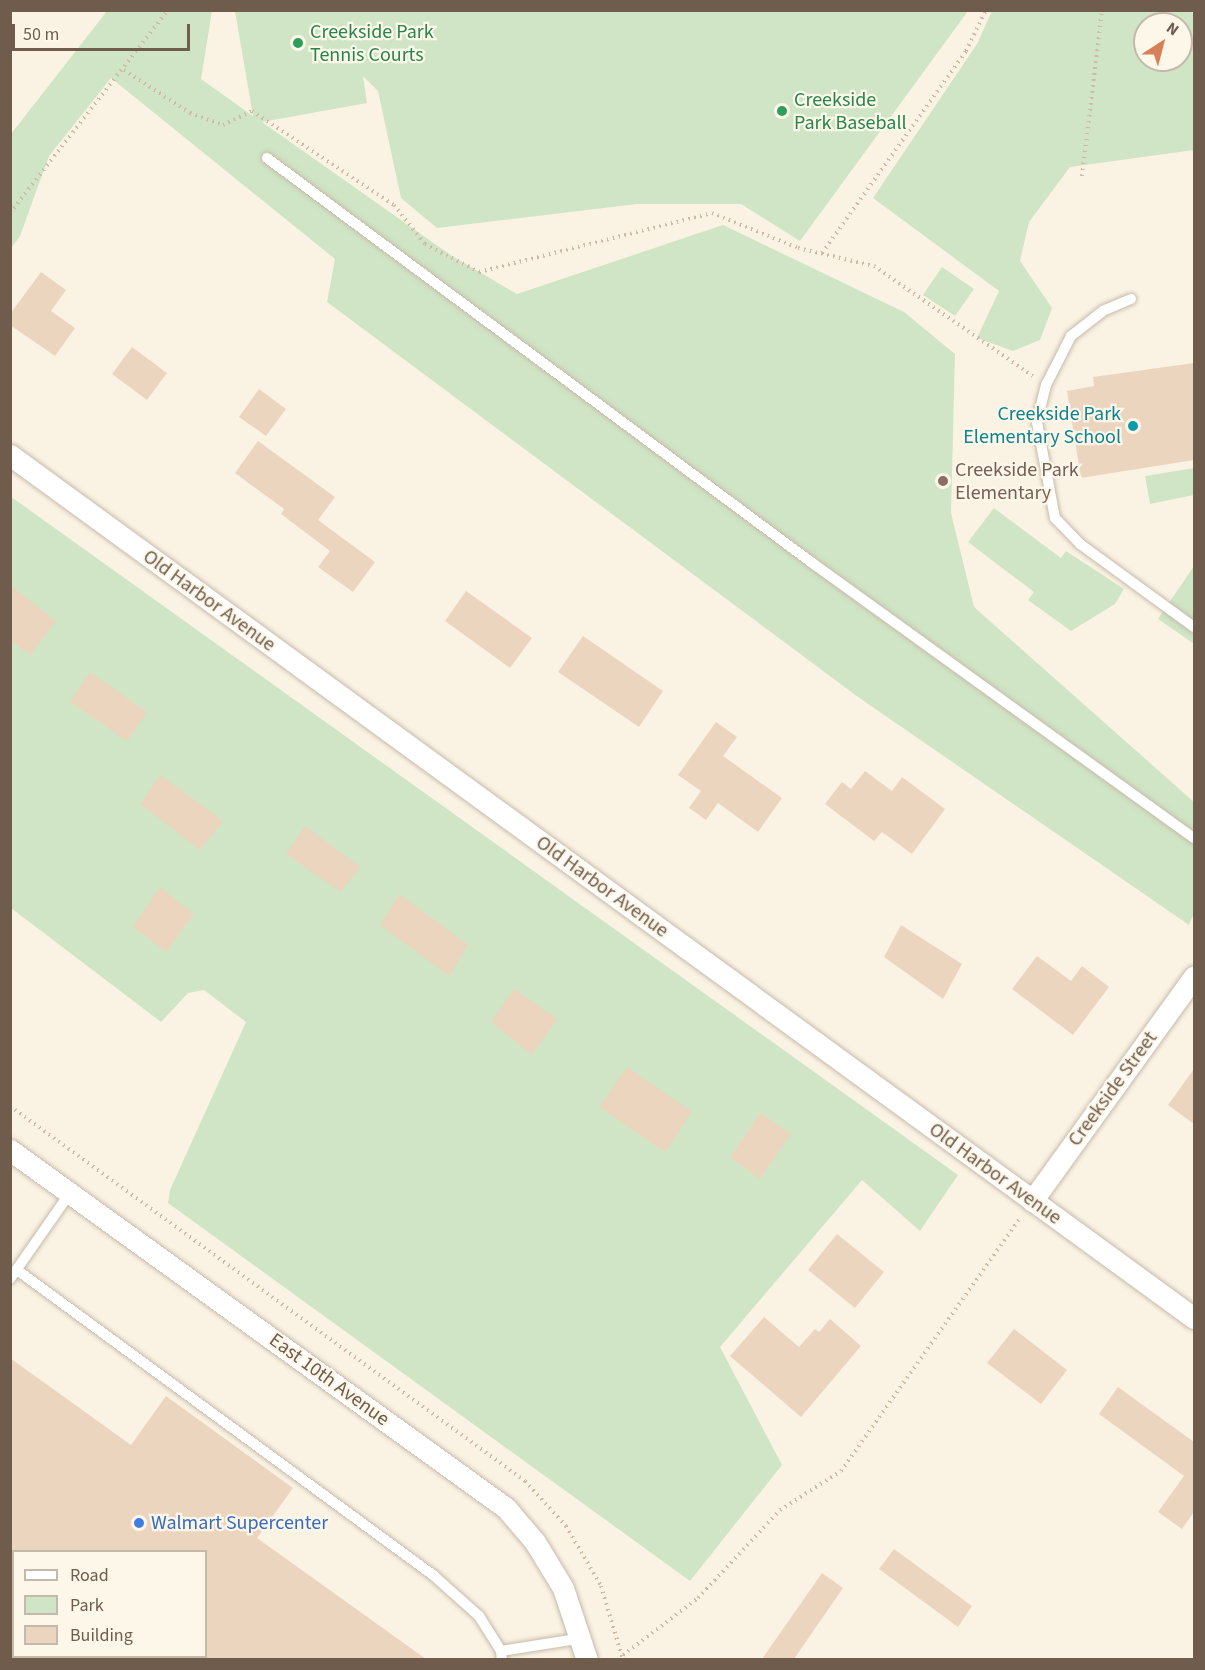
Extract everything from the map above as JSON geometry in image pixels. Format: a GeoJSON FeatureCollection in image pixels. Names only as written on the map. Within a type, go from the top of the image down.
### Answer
{"type":"FeatureCollection","features":[{"type":"Feature","properties":{"kind":"street","name":"Old Harbor Avenue"},"geometry":{"type":"LineString","coordinates":[[10,456],[1194,1318]]}},
{"type":"Feature","properties":{"kind":"street","name":"Creekside Street"},"geometry":{"type":"LineString","coordinates":[[1032,1202],[1194,976]]}},
{"type":"Feature","properties":{"kind":"street","name":"East 10th Avenue"},"geometry":{"type":"LineString","coordinates":[[10,1150],[506,1508],[535,1542],[563,1588],[583,1638],[587,1659]]}},
{"type":"Feature","properties":{"kind":"lane"},"geometry":{"type":"LineString","coordinates":[[267,158],[812,562],[1194,838]]}},
{"type":"Feature","properties":{"kind":"lane"},"geometry":{"type":"LineString","coordinates":[[1131,299],[1103,310],[1071,336],[1046,385],[1037,422],[1055,518],[1080,544],[1194,627]]}},
{"type":"Feature","properties":{"kind":"lane"},"geometry":{"type":"LineString","coordinates":[[70,1193],[14,1274],[433,1575],[479,1616],[501,1655],[583,1638]]}},
{"type":"Feature","properties":{"kind":"path"},"geometry":{"type":"LineString","coordinates":[[10,213],[124,70],[168,10]]}},
{"type":"Feature","properties":{"kind":"path"},"geometry":{"type":"LineString","coordinates":[[822,254],[966,51],[986,10]]}},
{"type":"Feature","properties":{"kind":"path"},"geometry":{"type":"LineString","coordinates":[[1082,176],[1102,10]]}},
{"type":"Feature","properties":{"kind":"path"},"geometry":{"type":"LineString","coordinates":[[124,70],[189,113],[222,125],[252,111],[394,205],[425,244],[479,272],[712,213],[822,254],[874,266],[1046,385]]}},
{"type":"Feature","properties":{"kind":"path"},"geometry":{"type":"LineString","coordinates":[[10,1106],[525,1480],[566,1526],[601,1586],[623,1658],[698,1598],[780,1510],[841,1471],[1032,1202]]}},
{"type":"Feature","properties":{"kind":"green space"},"geometry":{"type":"Polygon","coordinates":[[[1189,10],[1192,12],[1133,12],[1133,72],[1193,72],[1194,14],[1194,150],[1070,167],[1029,222],[1020,261],[1052,308],[1040,340],[1013,351],[977,338],[999,291],[873,198],[977,44],[992,11],[1189,10]]]}},
{"type":"Feature","properties":{"kind":"green space"},"geometry":{"type":"Polygon","coordinates":[[[107,11],[212,11],[201,79],[253,116],[235,11],[968,11],[800,241],[741,204],[637,204],[437,228],[401,198],[378,91],[363,76],[367,103],[262,122],[452,256],[517,294],[723,225],[904,312],[955,354],[951,513],[974,607],[1194,802],[1194,913],[1189,925],[858,697],[327,302],[335,259],[111,78],[49,156],[20,236],[11,248],[11,134],[107,11]]]}},
{"type":"Feature","properties":{"kind":"green space"},"geometry":{"type":"Polygon","coordinates":[[[942,267],[974,289],[955,316],[923,295],[942,267]]]}},
{"type":"Feature","properties":{"kind":"green space"},"geometry":{"type":"Polygon","coordinates":[[[1194,468],[1194,495],[1150,504],[1145,476],[1194,468]]]}},
{"type":"Feature","properties":{"kind":"green space"},"geometry":{"type":"Polygon","coordinates":[[[10,496],[958,1175],[920,1231],[862,1180],[720,1347],[782,1465],[690,1581],[168,1203],[170,1190],[246,1022],[204,990],[188,993],[161,1022],[11,908],[10,496]]]}},
{"type":"Feature","properties":{"kind":"green space"},"geometry":{"type":"Polygon","coordinates":[[[994,508],[1061,558],[1066,551],[1124,589],[1115,604],[1071,631],[1028,600],[1034,592],[968,542],[994,508]]]}},
{"type":"Feature","properties":{"kind":"green space"},"geometry":{"type":"Polygon","coordinates":[[[1194,566],[1194,644],[1158,619],[1194,566]]]}},
{"type":"Feature","properties":{"kind":"building"},"geometry":{"type":"Polygon","coordinates":[[[41,272],[66,290],[51,311],[75,328],[55,356],[10,325],[10,314],[41,272]]]}},
{"type":"Feature","properties":{"kind":"building"},"geometry":{"type":"Polygon","coordinates":[[[132,347],[167,373],[147,400],[112,374],[132,347]]]}},
{"type":"Feature","properties":{"kind":"building","name":"Creekside Park Elementary School"},"geometry":{"type":"Polygon","coordinates":[[[1194,363],[1194,460],[1081,478],[1067,391],[1094,386],[1093,377],[1194,363]]]}},
{"type":"Feature","properties":{"kind":"building"},"geometry":{"type":"Polygon","coordinates":[[[259,389],[286,409],[266,436],[239,417],[259,389]]]}},
{"type":"Feature","properties":{"kind":"building"},"geometry":{"type":"Polygon","coordinates":[[[258,441],[335,497],[318,520],[375,562],[353,592],[318,567],[330,551],[281,514],[284,509],[235,473],[258,441]]]}},
{"type":"Feature","properties":{"kind":"building"},"geometry":{"type":"Polygon","coordinates":[[[10,585],[56,621],[30,655],[10,640],[10,585]]]}},
{"type":"Feature","properties":{"kind":"building"},"geometry":{"type":"Polygon","coordinates":[[[466,591],[532,638],[510,668],[445,621],[466,591]]]}},
{"type":"Feature","properties":{"kind":"building"},"geometry":{"type":"Polygon","coordinates":[[[583,636],[663,691],[639,727],[558,672],[583,636]]]}},
{"type":"Feature","properties":{"kind":"building"},"geometry":{"type":"Polygon","coordinates":[[[90,672],[147,712],[127,741],[70,702],[90,672]]]}},
{"type":"Feature","properties":{"kind":"building"},"geometry":{"type":"Polygon","coordinates":[[[716,722],[737,737],[723,756],[782,798],[758,832],[718,803],[706,820],[689,808],[701,791],[678,775],[716,722]]]}},
{"type":"Feature","properties":{"kind":"building"},"geometry":{"type":"Polygon","coordinates":[[[865,771],[892,791],[902,777],[945,809],[912,854],[882,832],[874,841],[825,804],[842,782],[851,789],[865,771]]]}},
{"type":"Feature","properties":{"kind":"building"},"geometry":{"type":"Polygon","coordinates":[[[160,775],[223,821],[200,850],[140,804],[160,775]]]}},
{"type":"Feature","properties":{"kind":"building"},"geometry":{"type":"Polygon","coordinates":[[[305,826],[360,867],[341,892],[286,854],[305,826]]]}},
{"type":"Feature","properties":{"kind":"building"},"geometry":{"type":"Polygon","coordinates":[[[160,887],[194,914],[166,952],[133,927],[160,887]]]}},
{"type":"Feature","properties":{"kind":"building"},"geometry":{"type":"Polygon","coordinates":[[[399,894],[468,945],[449,976],[380,925],[399,894]]]}},
{"type":"Feature","properties":{"kind":"building"},"geometry":{"type":"Polygon","coordinates":[[[901,925],[962,964],[943,999],[884,957],[901,925]]]}},
{"type":"Feature","properties":{"kind":"building"},"geometry":{"type":"Polygon","coordinates":[[[1037,956],[1071,981],[1082,966],[1109,987],[1073,1035],[1012,989],[1037,956]]]}},
{"type":"Feature","properties":{"kind":"building"},"geometry":{"type":"Polygon","coordinates":[[[514,989],[557,1019],[532,1055],[491,1022],[514,989]]]}},
{"type":"Feature","properties":{"kind":"building"},"geometry":{"type":"Polygon","coordinates":[[[627,1067],[692,1112],[665,1152],[599,1107],[627,1067]]]}},
{"type":"Feature","properties":{"kind":"building"},"geometry":{"type":"Polygon","coordinates":[[[1194,1069],[1194,1124],[1168,1105],[1194,1069]]]}},
{"type":"Feature","properties":{"kind":"building"},"geometry":{"type":"Polygon","coordinates":[[[760,1113],[791,1134],[760,1179],[730,1157],[760,1113]]]}},
{"type":"Feature","properties":{"kind":"building"},"geometry":{"type":"Polygon","coordinates":[[[837,1234],[884,1272],[855,1308],[808,1270],[837,1234]]]}},
{"type":"Feature","properties":{"kind":"building"},"geometry":{"type":"Polygon","coordinates":[[[764,1317],[799,1347],[815,1329],[819,1332],[830,1319],[861,1346],[801,1417],[730,1356],[764,1317]]]}},
{"type":"Feature","properties":{"kind":"building"},"geometry":{"type":"Polygon","coordinates":[[[1014,1329],[1067,1370],[1041,1404],[987,1363],[1014,1329]]]}},
{"type":"Feature","properties":{"kind":"building","name":"Walmart Supercenter"},"geometry":{"type":"Polygon","coordinates":[[[10,1358],[131,1445],[166,1396],[293,1488],[257,1538],[426,1659],[206,1659],[207,1550],[10,1551],[10,1358]]]}},
{"type":"Feature","properties":{"kind":"building"},"geometry":{"type":"Polygon","coordinates":[[[1118,1387],[1194,1442],[1194,1512],[1182,1529],[1158,1512],[1184,1476],[1099,1414],[1118,1387]]]}},
{"type":"Feature","properties":{"kind":"building"},"geometry":{"type":"Polygon","coordinates":[[[894,1549],[972,1606],[958,1627],[879,1569],[894,1549]]]}},
{"type":"Feature","properties":{"kind":"building"},"geometry":{"type":"Polygon","coordinates":[[[822,1573],[843,1588],[794,1659],[762,1659],[822,1573]]]}},
{"type":"Feature","properties":{"kind":"place","name":"Creekside Park Tennis Courts"},"geometry":{"type":"Point","coordinates":[298,43]}},
{"type":"Feature","properties":{"kind":"place","name":"Creekside Park Baseball"},"geometry":{"type":"Point","coordinates":[782,111]}},
{"type":"Feature","properties":{"kind":"place","name":"Creekside Park Elementary School"},"geometry":{"type":"Point","coordinates":[1133,426]}},
{"type":"Feature","properties":{"kind":"place","name":"Creekside Park Elementary"},"geometry":{"type":"Point","coordinates":[943,481]}},
{"type":"Feature","properties":{"kind":"place","name":"Walmart Supercenter"},"geometry":{"type":"Point","coordinates":[139,1523]}}]}
